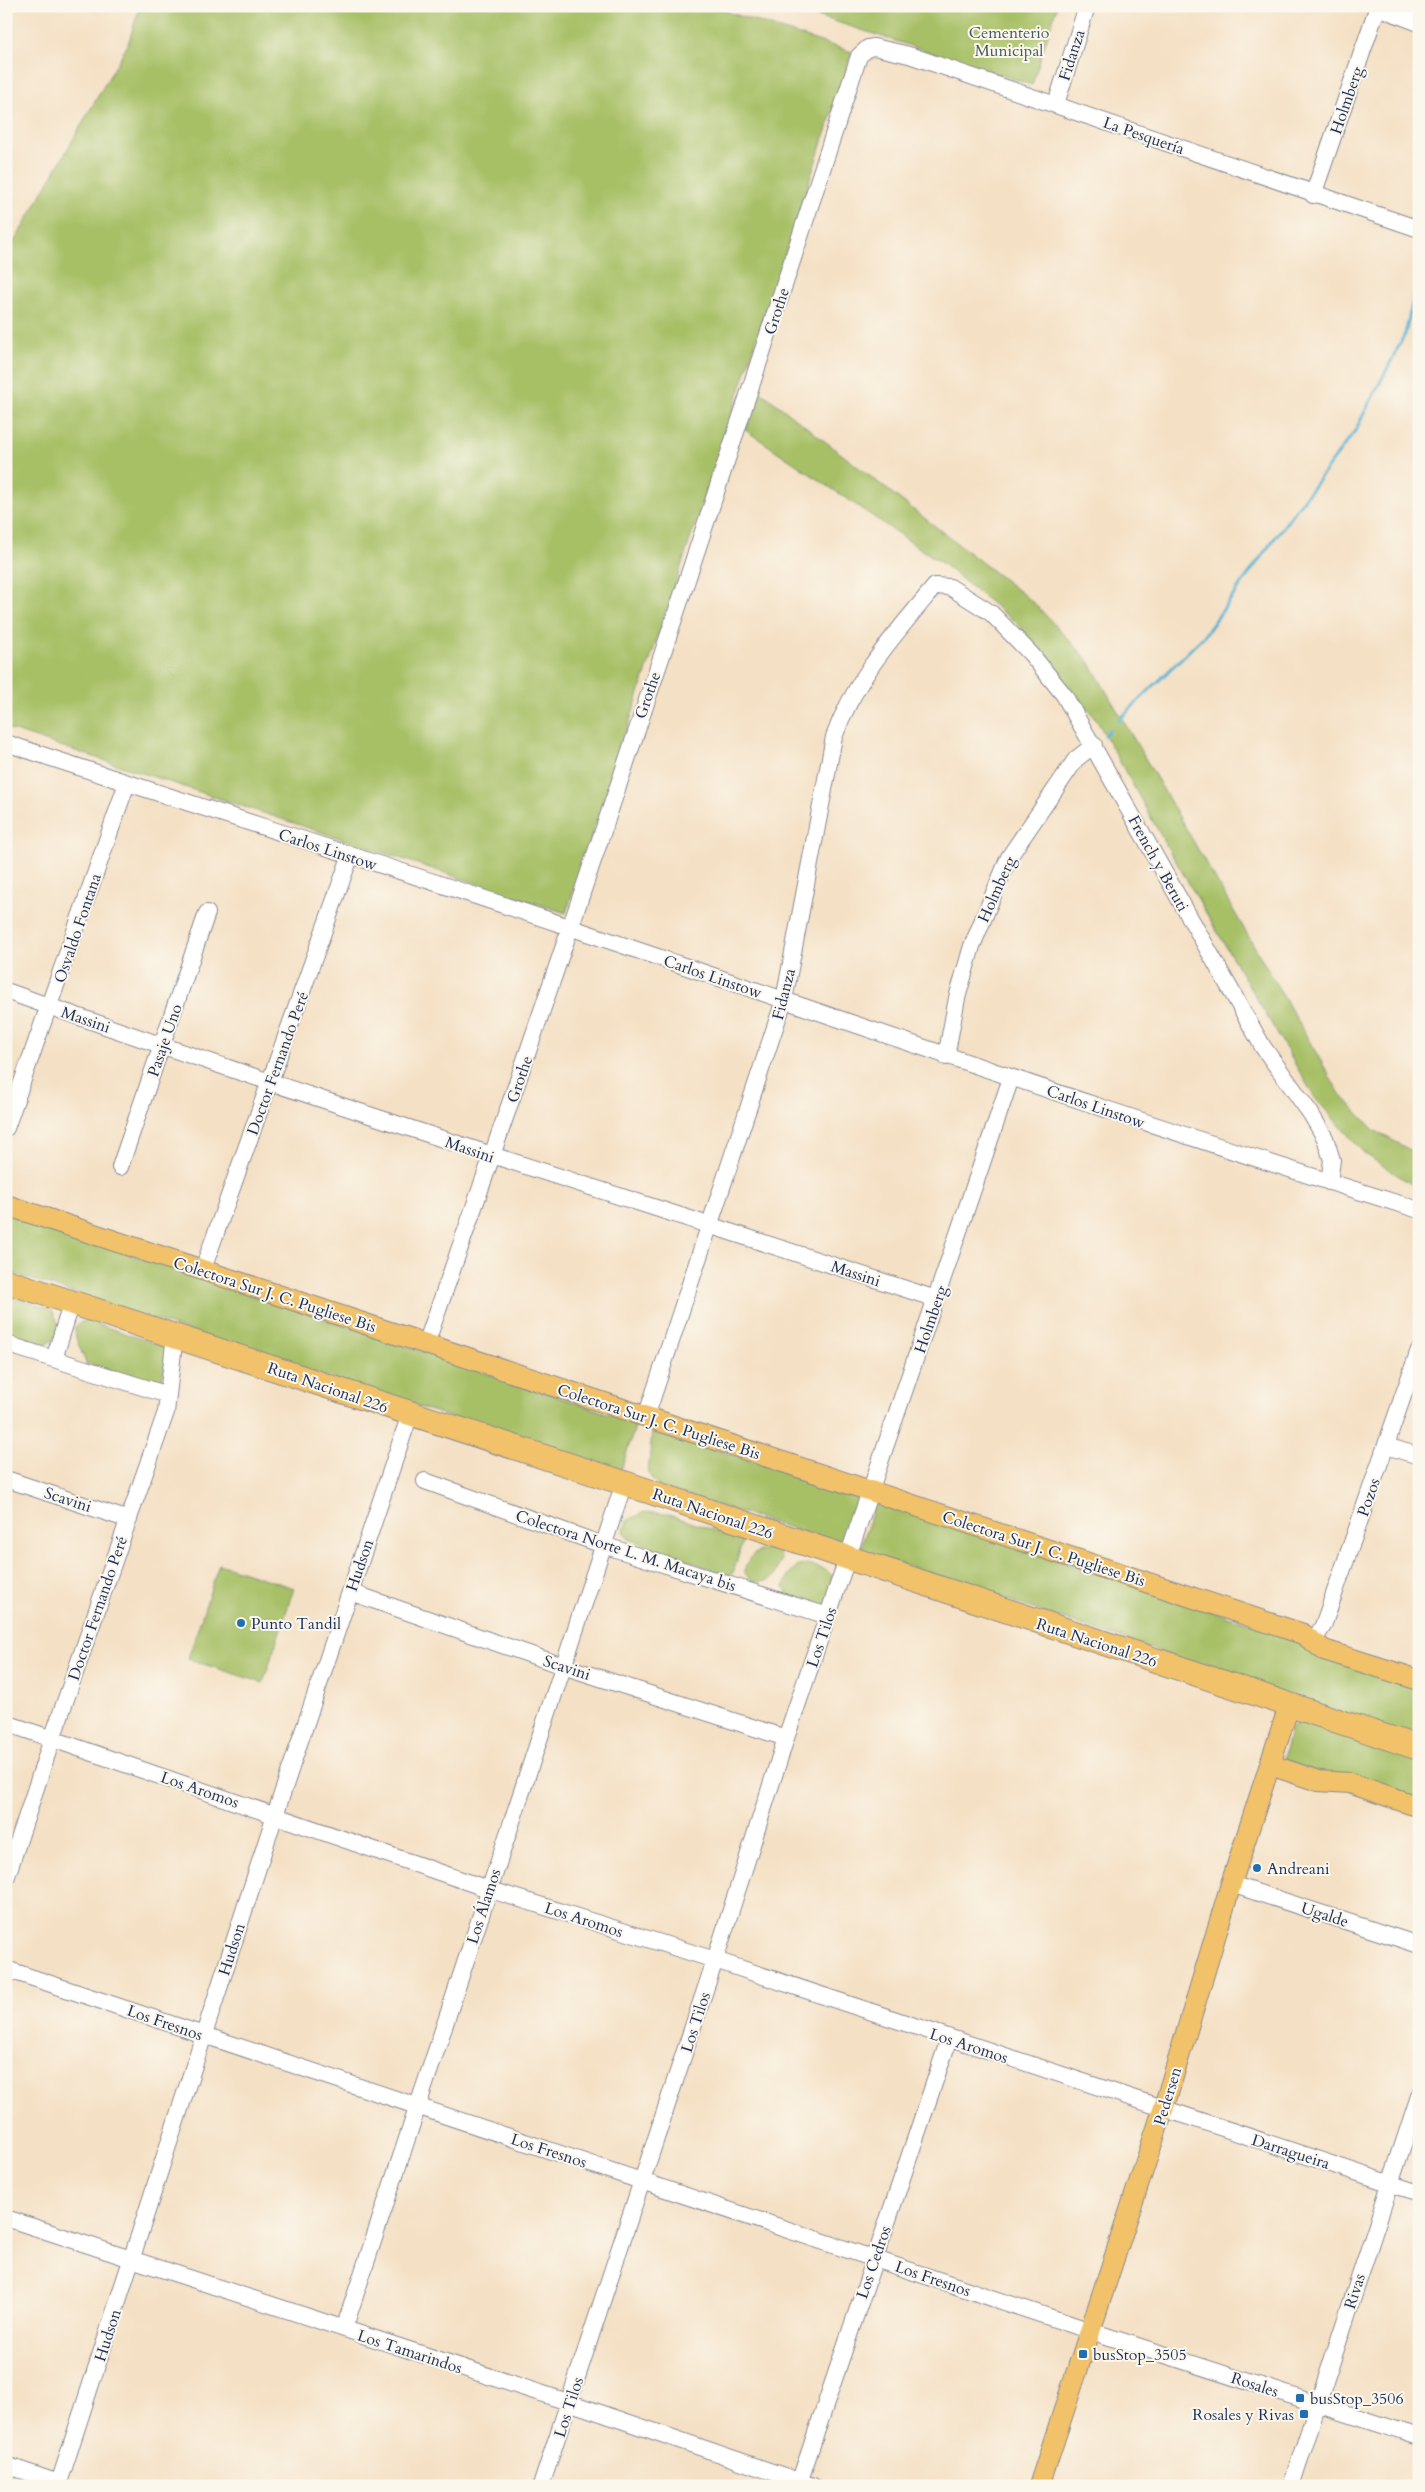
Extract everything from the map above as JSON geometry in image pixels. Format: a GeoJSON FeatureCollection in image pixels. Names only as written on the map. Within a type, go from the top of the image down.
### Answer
{"type":"FeatureCollection","features":[{"type":"Feature","properties":{"kind":"highway","name":"Ruta Nacional 226"},"geometry":{"type":"LineString","coordinates":[[6,1281],[624,1483],[1419,1748]]}},
{"type":"Feature","properties":{"kind":"main road","name":"Colectora Sur J. C. Pugliese Bis"},"geometry":{"type":"LineString","coordinates":[[6,1205],[1303,1634],[1324,1650],[1419,1680]]}},
{"type":"Feature","properties":{"kind":"main road","name":"Pedersen"},"geometry":{"type":"LineString","coordinates":[[1039,2486],[1163,2110],[1289,1706]]}},
{"type":"Feature","properties":{"kind":"main road"},"geometry":{"type":"LineString","coordinates":[[1271,1765],[1318,1781],[1350,1783],[1419,1807]]}},
{"type":"Feature","properties":{"kind":"street","name":"Fidanza"},"geometry":{"type":"LineString","coordinates":[[1056,104],[1087,6]]}},
{"type":"Feature","properties":{"kind":"street"},"geometry":{"type":"LineString","coordinates":[[1377,7],[1419,23]]}},
{"type":"Feature","properties":{"kind":"street","name":"Holmberg"},"geometry":{"type":"LineString","coordinates":[[1313,195],[1377,7]]}},
{"type":"Feature","properties":{"kind":"street","name":"La Pesquería"},"geometry":{"type":"LineString","coordinates":[[868,48],[874,47],[909,55],[1056,104],[1313,195],[1419,229]]}},
{"type":"Feature","properties":{"kind":"street","name":"Grothe"},"geometry":{"type":"LineString","coordinates":[[426,1344],[493,1157],[752,385],[859,56],[868,48]]}},
{"type":"Feature","properties":{"kind":"street","name":"Fidanza"},"geometry":{"type":"LineString","coordinates":[[646,1417],[784,1000],[834,737],[842,714],[873,662],[935,586]]}},
{"type":"Feature","properties":{"kind":"street","name":"French y Beruti"},"geometry":{"type":"LineString","coordinates":[[935,586],[950,587],[991,612],[1031,654],[1064,695],[1094,745],[1263,1047],[1311,1114],[1325,1138],[1332,1160],[1329,1182]]}},
{"type":"Feature","properties":{"kind":"street","name":"Carlos Linstow"},"geometry":{"type":"LineString","coordinates":[[6,744],[570,927],[946,1057],[1419,1210]]}},
{"type":"Feature","properties":{"kind":"street","name":"Holmberg"},"geometry":{"type":"LineString","coordinates":[[946,1057],[957,998],[972,946],[1009,857],[1076,759],[1094,745]]}},
{"type":"Feature","properties":{"kind":"street","name":"Osvaldo Fontana"},"geometry":{"type":"LineString","coordinates":[[6,1128],[127,784]]}},
{"type":"Feature","properties":{"kind":"street","name":"Doctor Fernando Peré"},"geometry":{"type":"LineString","coordinates":[[203,1269],[350,857]]}},
{"type":"Feature","properties":{"kind":"street","name":"Pasaje Uno"},"geometry":{"type":"LineString","coordinates":[[120,1167],[207,913]]}},
{"type":"Feature","properties":{"kind":"street","name":"Massini"},"geometry":{"type":"LineString","coordinates":[[6,991],[493,1157],[710,1224],[936,1299]]}},
{"type":"Feature","properties":{"kind":"street","name":"Holmberg"},"geometry":{"type":"LineString","coordinates":[[849,1559],[1011,1078]]}},
{"type":"Feature","properties":{"kind":"street"},"geometry":{"type":"LineString","coordinates":[[54,1359],[72,1302]]}},
{"type":"Feature","properties":{"kind":"street","name":"Doctor Fernando Peré"},"geometry":{"type":"LineString","coordinates":[[6,1879],[52,1738],[166,1412],[169,1374],[176,1335]]}},
{"type":"Feature","properties":{"kind":"street"},"geometry":{"type":"LineString","coordinates":[[6,1344],[168,1395]]}},
{"type":"Feature","properties":{"kind":"street","name":"Pozos"},"geometry":{"type":"LineString","coordinates":[[1311,1639],[1316,1637],[1323,1626],[1419,1350]]}},
{"type":"Feature","properties":{"kind":"street","name":"Hudson"},"geometry":{"type":"LineString","coordinates":[[59,2484],[275,1815],[410,1414]]}},
{"type":"Feature","properties":{"kind":"street"},"geometry":{"type":"LineString","coordinates":[[1386,1446],[1419,1456]]}},
{"type":"Feature","properties":{"kind":"street","name":"Scavini"},"geometry":{"type":"LineString","coordinates":[[6,1479],[129,1520]]}},
{"type":"Feature","properties":{"kind":"street","name":"Colectora Norte L. M. Macaya bis"},"geometry":{"type":"LineString","coordinates":[[425,1481],[603,1545],[828,1616]]}},
{"type":"Feature","properties":{"kind":"street","name":"Los Álamos"},"geometry":{"type":"LineString","coordinates":[[344,2330],[488,1889],[624,1483]]}},
{"type":"Feature","properties":{"kind":"street","name":"Los Tilos"},"geometry":{"type":"LineString","coordinates":[[541,2486],[715,1960],[786,1738],[849,1559]]}},
{"type":"Feature","properties":{"kind":"street","name":"Scavini"},"geometry":{"type":"LineString","coordinates":[[350,1592],[563,1666],[786,1738]]}},
{"type":"Feature","properties":{"kind":"street","name":"Los Aromos"},"geometry":{"type":"LineString","coordinates":[[6,1723],[488,1889],[715,1960],[1163,2110]]}},
{"type":"Feature","properties":{"kind":"street","name":"Ugalde"},"geometry":{"type":"LineString","coordinates":[[1232,1884],[1419,1944]]}},
{"type":"Feature","properties":{"kind":"street","name":"Los Fresnos"},"geometry":{"type":"LineString","coordinates":[[6,1969],[1091,2331]]}},
{"type":"Feature","properties":{"kind":"street","name":"Los Cedros"},"geometry":{"type":"LineString","coordinates":[[804,2484],[874,2258],[949,2038]]}},
{"type":"Feature","properties":{"kind":"street","name":"Rivas"},"geometry":{"type":"LineString","coordinates":[[1291,2486],[1419,2096]]}},
{"type":"Feature","properties":{"kind":"street","name":"Darragueira"},"geometry":{"type":"LineString","coordinates":[[1163,2110],[1419,2193]]}},
{"type":"Feature","properties":{"kind":"street","name":"Los Tamarindos"},"geometry":{"type":"LineString","coordinates":[[6,2218],[569,2403],[804,2484]]}},
{"type":"Feature","properties":{"kind":"street","name":"Rosales"},"geometry":{"type":"LineString","coordinates":[[1091,2331],[1419,2437]]}},
{"type":"Feature","properties":{"kind":"street"},"geometry":{"type":"LineString","coordinates":[[6,2465],[59,2484]]}},
{"type":"Feature","properties":{"kind":"green space"},"geometry":{"type":"Polygon","coordinates":[[[140,6],[709,6],[852,52],[566,913],[6,728],[6,256],[128,44],[140,6]]]}},
{"type":"Feature","properties":{"kind":"green space","name":"Cementerio Municipal"},"geometry":{"type":"Polygon","coordinates":[[[787,6],[1057,6],[1032,85],[787,6]]]}},
{"type":"Feature","properties":{"kind":"green space"},"geometry":{"type":"Polygon","coordinates":[[[752,385],[1033,602],[1088,660],[1340,1094],[1374,1130],[1419,1155],[1419,1189],[1365,1154],[1315,1098],[1165,843],[1096,719],[1020,626],[943,564],[738,425],[752,385]]]}},
{"type":"Feature","properties":{"kind":"green space"},"geometry":{"type":"Polygon","coordinates":[[[6,1213],[630,1421],[635,1427],[620,1473],[6,1271],[6,1213]]]}},
{"type":"Feature","properties":{"kind":"green space"},"geometry":{"type":"Polygon","coordinates":[[[6,1294],[52,1310],[60,1327],[56,1336],[50,1342],[38,1345],[6,1337],[6,1294]]]}},
{"type":"Feature","properties":{"kind":"green space"},"geometry":{"type":"Polygon","coordinates":[[[89,1321],[162,1346],[168,1352],[161,1383],[158,1387],[86,1363],[76,1338],[75,1327],[81,1322],[89,1321]]]}},
{"type":"Feature","properties":{"kind":"green space"},"geometry":{"type":"Polygon","coordinates":[[[652,1432],[663,1433],[861,1496],[853,1535],[838,1543],[659,1487],[648,1474],[652,1432]]]}},
{"type":"Feature","properties":{"kind":"green space"},"geometry":{"type":"Polygon","coordinates":[[[881,1502],[1298,1639],[1419,1686],[1419,1740],[860,1550],[874,1507],[881,1502]]]}},
{"type":"Feature","properties":{"kind":"green space"},"geometry":{"type":"Polygon","coordinates":[[[644,1512],[667,1514],[743,1540],[733,1573],[727,1575],[629,1539],[624,1531],[627,1521],[644,1512]]]}},
{"type":"Feature","properties":{"kind":"green space"},"geometry":{"type":"Polygon","coordinates":[[[767,1549],[778,1551],[781,1559],[777,1571],[769,1580],[752,1582],[744,1572],[747,1563],[751,1556],[767,1549]]]}},
{"type":"Feature","properties":{"kind":"green space","name":"Punto Tandil"},"geometry":{"type":"Polygon","coordinates":[[[219,1564],[294,1588],[263,1683],[188,1659],[219,1564]]]}},
{"type":"Feature","properties":{"kind":"green space"},"geometry":{"type":"Polygon","coordinates":[[[808,1564],[826,1571],[834,1578],[833,1589],[826,1607],[788,1595],[784,1587],[795,1568],[808,1564]]]}},
{"type":"Feature","properties":{"kind":"green space"},"geometry":{"type":"Polygon","coordinates":[[[1302,1721],[1419,1757],[1419,1802],[1317,1773],[1283,1759],[1291,1728],[1302,1721]]]}},
{"type":"Feature","properties":{"kind":"waterway"},"geometry":{"type":"LineString","coordinates":[[1118,721],[1204,636],[1355,431],[1405,334],[1419,274]]}},
{"type":"Feature","properties":{"kind":"waterway"},"geometry":{"type":"LineString","coordinates":[[1105,735],[1110,729]]}},
{"type":"Feature","properties":{"kind":"place","name":"Punto Tandil"},"geometry":{"type":"Point","coordinates":[241,1623]}},
{"type":"Feature","properties":{"kind":"place","name":"Andreani"},"geometry":{"type":"Point","coordinates":[1257,1868]}},
{"type":"Feature","properties":{"kind":"place","name":"busStop_3505"},"geometry":{"type":"Point","coordinates":[1083,2354]}},
{"type":"Feature","properties":{"kind":"place","name":"busStop_3506"},"geometry":{"type":"Point","coordinates":[1300,2398]}},
{"type":"Feature","properties":{"kind":"place","name":"Rosales y Rivas"},"geometry":{"type":"Point","coordinates":[1304,2414]}}]}
